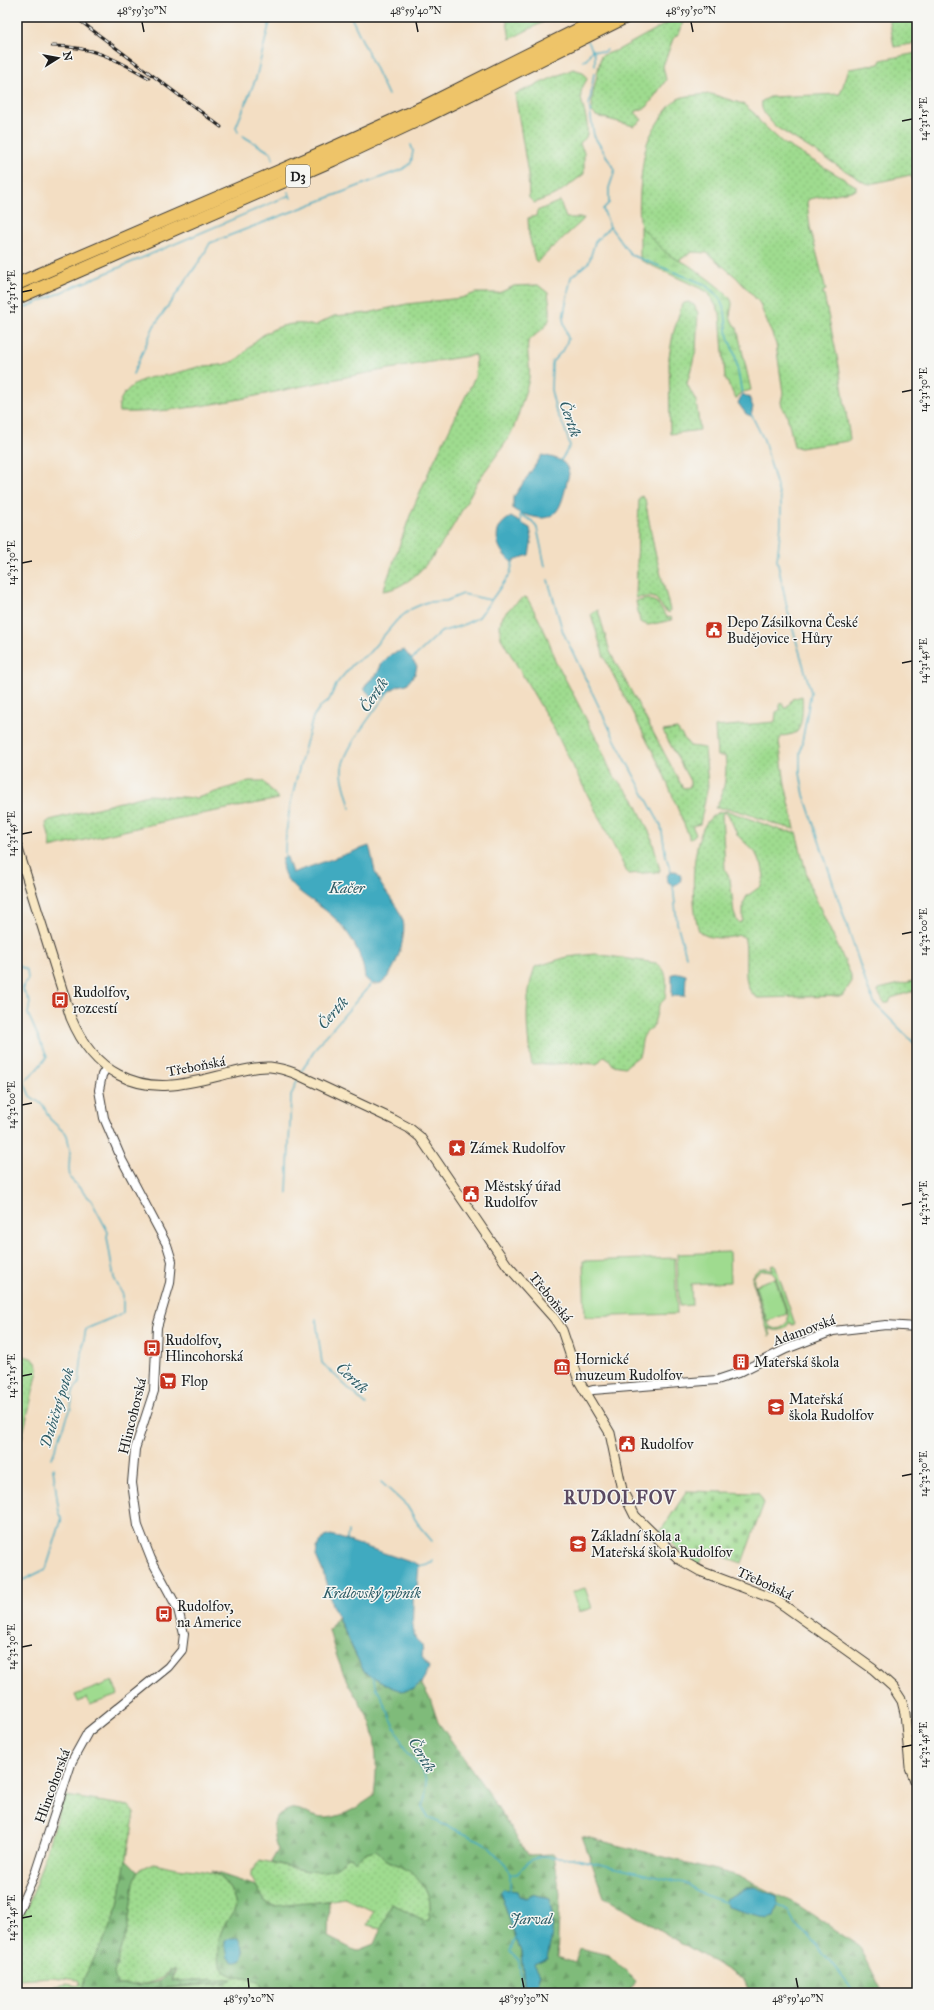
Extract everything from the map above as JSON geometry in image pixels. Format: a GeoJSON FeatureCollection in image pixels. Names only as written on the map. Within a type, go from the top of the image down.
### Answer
{"type":"FeatureCollection","features":[{"type":"Feature","properties":{"kind":"highway","name":"D3"},"geometry":{"type":"LineString","coordinates":[[589,30],[603,17]]}},
{"type":"Feature","properties":{"kind":"highway","name":"D3"},"geometry":{"type":"LineString","coordinates":[[17,284],[328,150],[589,30],[626,17]]}},
{"type":"Feature","properties":{"kind":"highway","name":"D3"},"geometry":{"type":"LineString","coordinates":[[17,298],[333,160],[426,116],[571,38]]}},
{"type":"Feature","properties":{"kind":"main road"},"geometry":{"type":"LineString","coordinates":[[17,846],[73,1022],[87,1047],[106,1068]]}},
{"type":"Feature","properties":{"kind":"main road","name":"Třeboňská"},"geometry":{"type":"LineString","coordinates":[[106,1068],[132,1081],[164,1087],[185,1084],[260,1067],[271,1067],[303,1077],[394,1120],[409,1128],[420,1137],[507,1265],[562,1330],[580,1381],[610,1433],[621,1485],[627,1503],[640,1522],[679,1559],[700,1571],[760,1594],[786,1607],[873,1669],[893,1687],[902,1701],[905,1713],[910,1767],[917,1786]]}},
{"type":"Feature","properties":{"kind":"street","name":"Hlincohorská"},"geometry":{"type":"LineString","coordinates":[[17,1914],[36,1871],[72,1761],[88,1732],[168,1667],[182,1650],[184,1634],[178,1609],[151,1559],[138,1526],[132,1483],[135,1449],[154,1391],[157,1327],[159,1315],[170,1283],[172,1261],[167,1246],[122,1160],[104,1118],[99,1101],[99,1090],[102,1075],[106,1068]]}},
{"type":"Feature","properties":{"kind":"street","name":"Adamovská"},"geometry":{"type":"LineString","coordinates":[[586,1392],[593,1390],[717,1380],[738,1373],[786,1349],[833,1331],[874,1326],[917,1327]]}},
{"type":"Feature","properties":{"kind":"green space"},"geometry":{"type":"Polygon","coordinates":[[[506,17],[553,17],[510,39],[506,17]]]}},
{"type":"Feature","properties":{"kind":"green space"},"geometry":{"type":"Polygon","coordinates":[[[678,17],[684,18],[680,32],[673,39],[663,66],[666,80],[647,107],[635,112],[642,120],[634,126],[596,116],[592,112],[592,98],[601,56],[618,50],[678,17]]]}},
{"type":"Feature","properties":{"kind":"green space"},"geometry":{"type":"Polygon","coordinates":[[[889,17],[917,17],[917,43],[894,47],[889,17]]]}},
{"type":"Feature","properties":{"kind":"green space"},"geometry":{"type":"Polygon","coordinates":[[[917,53],[917,196],[913,179],[910,175],[870,184],[865,183],[776,127],[762,108],[762,101],[770,97],[840,94],[849,69],[879,64],[881,60],[917,53]]]}},
{"type":"Feature","properties":{"kind":"green space"},"geometry":{"type":"Polygon","coordinates":[[[573,69],[583,72],[587,79],[581,92],[587,128],[586,137],[580,144],[584,152],[584,174],[557,194],[534,203],[529,198],[528,174],[515,94],[573,69]]]}},
{"type":"Feature","properties":{"kind":"green space"},"geometry":{"type":"Polygon","coordinates":[[[711,94],[743,104],[755,114],[760,122],[783,143],[856,186],[856,190],[809,199],[807,202],[810,227],[826,290],[823,291],[839,366],[850,439],[848,441],[800,448],[794,446],[787,415],[781,402],[783,393],[776,344],[759,302],[736,277],[707,253],[692,252],[678,261],[672,260],[643,232],[639,203],[641,175],[647,144],[652,133],[669,107],[678,99],[689,96],[711,94]]]}},
{"type":"Feature","properties":{"kind":"green space"},"geometry":{"type":"Polygon","coordinates":[[[560,201],[566,218],[584,218],[553,247],[550,248],[548,252],[537,262],[535,260],[529,235],[528,218],[536,216],[537,211],[560,201]]]}},
{"type":"Feature","properties":{"kind":"green space"},"geometry":{"type":"Polygon","coordinates":[[[640,226],[669,255],[685,263],[703,275],[723,291],[731,300],[730,315],[737,328],[751,390],[740,393],[736,399],[725,378],[720,313],[708,292],[640,260],[640,226]]]}},
{"type":"Feature","properties":{"kind":"green space"},"geometry":{"type":"Polygon","coordinates":[[[538,285],[548,293],[550,317],[545,326],[528,341],[529,378],[510,436],[477,483],[450,531],[427,564],[413,577],[399,586],[383,591],[411,513],[430,469],[475,377],[475,355],[360,374],[221,403],[169,410],[119,412],[120,400],[123,395],[137,383],[148,378],[169,375],[197,367],[229,363],[242,355],[259,338],[278,327],[293,324],[307,324],[314,326],[334,316],[368,313],[407,304],[461,298],[476,293],[499,293],[514,286],[538,285]]]}},
{"type":"Feature","properties":{"kind":"green space"},"geometry":{"type":"Polygon","coordinates":[[[688,302],[694,305],[698,313],[696,350],[687,384],[696,401],[700,430],[670,434],[669,357],[673,334],[682,304],[688,302]]]}},
{"type":"Feature","properties":{"kind":"green space"},"geometry":{"type":"Polygon","coordinates":[[[642,496],[645,499],[654,548],[670,610],[669,613],[655,598],[636,598],[639,498],[642,496]]]}},
{"type":"Feature","properties":{"kind":"green space"},"geometry":{"type":"Polygon","coordinates":[[[524,597],[527,598],[540,622],[549,641],[556,663],[598,742],[612,774],[633,798],[651,836],[660,870],[659,872],[628,874],[553,727],[501,638],[500,625],[503,617],[509,609],[524,597]]]}},
{"type":"Feature","properties":{"kind":"green space"},"geometry":{"type":"Polygon","coordinates":[[[648,599],[656,602],[668,618],[671,617],[672,620],[648,625],[640,622],[636,601],[648,599]]]}},
{"type":"Feature","properties":{"kind":"green space"},"geometry":{"type":"Polygon","coordinates":[[[598,610],[610,652],[683,788],[690,787],[690,781],[663,731],[677,729],[690,746],[705,748],[708,786],[700,824],[692,826],[696,834],[690,839],[662,770],[604,657],[591,614],[598,610]]]}},
{"type":"Feature","properties":{"kind":"green space"},"geometry":{"type":"Polygon","coordinates":[[[802,696],[801,722],[798,731],[790,735],[782,736],[779,741],[785,784],[795,829],[775,824],[735,810],[715,808],[723,790],[726,762],[725,756],[717,756],[715,727],[775,722],[776,712],[780,710],[780,703],[782,702],[784,708],[787,708],[792,699],[802,696]]]}},
{"type":"Feature","properties":{"kind":"green space"},"geometry":{"type":"Polygon","coordinates":[[[249,781],[263,781],[279,799],[175,819],[50,848],[51,845],[46,823],[50,820],[148,795],[197,798],[249,781]]]}},
{"type":"Feature","properties":{"kind":"green space"},"geometry":{"type":"Polygon","coordinates":[[[728,811],[783,831],[796,832],[809,884],[851,975],[851,983],[842,996],[758,998],[748,987],[746,979],[746,944],[744,937],[739,935],[718,938],[707,936],[699,931],[694,901],[693,881],[695,860],[698,841],[705,825],[715,815],[728,811]],[[725,812],[722,814],[725,869],[730,879],[734,913],[739,923],[743,921],[743,904],[747,896],[761,886],[764,876],[762,866],[755,852],[738,836],[728,814],[725,812]]]}},
{"type":"Feature","properties":{"kind":"green space"},"geometry":{"type":"Polygon","coordinates":[[[595,954],[656,963],[665,974],[665,999],[659,1005],[653,1027],[643,1037],[639,1056],[625,1067],[613,1065],[608,1058],[604,1056],[597,1064],[575,1063],[532,1065],[528,1040],[527,1015],[529,990],[535,967],[567,957],[595,954]]]}},
{"type":"Feature","properties":{"kind":"green space"},"geometry":{"type":"Polygon","coordinates":[[[917,980],[917,990],[891,998],[889,1003],[884,1003],[878,992],[879,989],[917,980]]]}},
{"type":"Feature","properties":{"kind":"green space"},"geometry":{"type":"Polygon","coordinates":[[[729,1252],[730,1282],[691,1284],[692,1305],[679,1306],[677,1254],[729,1252]]]}},
{"type":"Feature","properties":{"kind":"green space"},"geometry":{"type":"Polygon","coordinates":[[[675,1258],[677,1314],[585,1317],[583,1261],[675,1258]]]}},
{"type":"Feature","properties":{"kind":"green space"},"geometry":{"type":"Polygon","coordinates":[[[775,1265],[795,1324],[792,1325],[790,1322],[786,1327],[780,1330],[774,1330],[768,1327],[771,1335],[769,1336],[752,1279],[757,1270],[766,1268],[773,1270],[771,1266],[775,1265]],[[764,1270],[757,1273],[754,1277],[754,1281],[759,1302],[767,1322],[771,1327],[781,1328],[788,1321],[788,1314],[775,1275],[771,1271],[764,1270]]]}},
{"type":"Feature","properties":{"kind":"green space"},"geometry":{"type":"Polygon","coordinates":[[[775,1278],[787,1314],[767,1321],[755,1285],[775,1278]]]}},
{"type":"Feature","properties":{"kind":"green space"},"geometry":{"type":"Polygon","coordinates":[[[17,1355],[32,1358],[38,1366],[38,1371],[22,1438],[17,1445],[17,1355]]]}},
{"type":"Feature","properties":{"kind":"green space"},"geometry":{"type":"Polygon","coordinates":[[[687,1491],[758,1493],[764,1503],[742,1563],[707,1551],[698,1565],[686,1558],[660,1532],[687,1491]]]}},
{"type":"Feature","properties":{"kind":"green space"},"geometry":{"type":"Polygon","coordinates":[[[585,1588],[592,1608],[579,1612],[572,1592],[585,1588]]]}},
{"type":"Feature","properties":{"kind":"green space"},"geometry":{"type":"Polygon","coordinates":[[[337,1617],[364,1672],[393,1688],[413,1689],[421,1683],[431,1701],[438,1722],[480,1781],[528,1855],[554,1854],[560,1894],[557,1957],[575,1963],[580,1948],[609,1955],[635,1981],[628,1993],[533,1993],[540,1975],[533,1964],[553,1917],[549,1898],[532,1894],[526,1898],[500,1893],[521,1952],[525,1993],[266,1993],[258,1981],[230,1974],[221,1967],[218,1952],[220,1937],[223,1928],[236,1906],[228,1885],[221,1877],[211,1871],[256,1886],[266,1903],[274,1906],[329,1901],[328,1937],[356,1951],[374,1944],[392,1903],[425,1921],[429,1920],[430,1903],[425,1888],[421,1882],[409,1871],[385,1859],[376,1850],[367,1852],[354,1861],[351,1857],[346,1858],[339,1866],[331,1870],[321,1872],[301,1870],[271,1862],[278,1850],[273,1828],[276,1818],[280,1814],[294,1809],[321,1818],[334,1817],[352,1810],[374,1796],[376,1764],[373,1731],[366,1713],[346,1679],[335,1651],[329,1630],[337,1617]]]}},
{"type":"Feature","properties":{"kind":"green space"},"geometry":{"type":"Polygon","coordinates":[[[113,1681],[118,1695],[90,1705],[87,1698],[78,1702],[75,1695],[113,1681]]]}},
{"type":"Feature","properties":{"kind":"green space"},"geometry":{"type":"Polygon","coordinates":[[[66,1796],[129,1806],[135,1813],[118,1906],[107,1934],[84,1978],[83,1993],[17,1993],[66,1984],[78,1986],[80,1984],[78,1980],[52,1977],[17,1979],[17,1922],[29,1905],[57,1817],[66,1796]]]}},
{"type":"Feature","properties":{"kind":"green space"},"geometry":{"type":"Polygon","coordinates":[[[582,1836],[739,1876],[798,1905],[860,1947],[883,1993],[750,1993],[744,1980],[604,1897],[582,1836]]]}},
{"type":"Feature","properties":{"kind":"green space"},"geometry":{"type":"Polygon","coordinates":[[[376,1850],[385,1859],[409,1871],[421,1882],[428,1895],[430,1903],[429,1920],[425,1921],[392,1903],[381,1928],[367,1925],[373,1911],[345,1898],[306,1904],[274,1906],[266,1903],[251,1877],[251,1872],[260,1860],[307,1871],[343,1863],[346,1858],[351,1857],[354,1861],[367,1852],[376,1850]]]}},
{"type":"Feature","properties":{"kind":"green space"},"geometry":{"type":"Polygon","coordinates":[[[126,1859],[138,1871],[134,1883],[127,1931],[114,1973],[117,1985],[154,1983],[161,1980],[175,1969],[171,1981],[232,1979],[229,1982],[113,1993],[83,1993],[84,1978],[107,1934],[118,1906],[126,1859]]]}},
{"type":"Feature","properties":{"kind":"green space"},"geometry":{"type":"Polygon","coordinates":[[[153,1863],[174,1868],[208,1872],[222,1879],[232,1894],[236,1906],[225,1925],[219,1940],[218,1952],[221,1967],[230,1974],[258,1981],[266,1993],[113,1993],[226,1983],[231,1979],[171,1981],[176,1971],[170,1971],[158,1980],[145,1984],[117,1985],[114,1973],[127,1931],[135,1875],[140,1869],[153,1863]]]}},
{"type":"Feature","properties":{"kind":"water"},"geometry":{"type":"Polygon","coordinates":[[[742,394],[749,397],[753,407],[751,416],[746,414],[738,403],[742,394]]]}},
{"type":"Feature","properties":{"kind":"water"},"geometry":{"type":"Polygon","coordinates":[[[542,455],[555,458],[563,462],[568,469],[569,474],[560,506],[556,512],[543,518],[526,515],[513,509],[513,498],[542,455]]]}},
{"type":"Feature","properties":{"kind":"water"},"geometry":{"type":"Polygon","coordinates":[[[511,517],[530,528],[532,538],[529,555],[514,560],[513,563],[502,552],[497,540],[497,533],[500,527],[511,517]]]}},
{"type":"Feature","properties":{"kind":"water"},"geometry":{"type":"Polygon","coordinates":[[[404,650],[417,666],[415,674],[407,684],[398,686],[378,698],[372,697],[364,689],[367,683],[377,674],[382,663],[391,654],[404,650]]]}},
{"type":"Feature","properties":{"kind":"water","name":"Kačer"},"geometry":{"type":"Polygon","coordinates":[[[369,846],[376,875],[401,915],[404,928],[399,955],[391,972],[381,983],[375,984],[372,984],[365,978],[364,969],[358,952],[344,928],[324,909],[298,891],[285,876],[282,867],[283,858],[287,857],[292,873],[369,846]]]}},
{"type":"Feature","properties":{"kind":"water"},"geometry":{"type":"Polygon","coordinates":[[[671,871],[677,871],[681,875],[681,881],[677,885],[671,885],[667,881],[667,875],[671,871]]]}},
{"type":"Feature","properties":{"kind":"water"},"geometry":{"type":"Polygon","coordinates":[[[679,973],[686,975],[685,996],[672,996],[672,974],[679,973]]]}},
{"type":"Feature","properties":{"kind":"water","name":"Královský rybník"},"geometry":{"type":"Polygon","coordinates":[[[331,1535],[419,1565],[417,1588],[413,1592],[413,1628],[415,1637],[422,1647],[422,1657],[429,1667],[421,1683],[413,1689],[402,1691],[393,1688],[364,1672],[332,1605],[323,1572],[316,1556],[317,1548],[324,1537],[331,1535]]]}},
{"type":"Feature","properties":{"kind":"water"},"geometry":{"type":"Polygon","coordinates":[[[755,1887],[777,1896],[778,1905],[774,1916],[767,1918],[727,1907],[725,1899],[747,1888],[755,1887]]]}},
{"type":"Feature","properties":{"kind":"water","name":"Jarval"},"geometry":{"type":"Polygon","coordinates":[[[503,1889],[517,1891],[519,1896],[526,1898],[532,1894],[549,1898],[553,1922],[552,1934],[547,1958],[534,1964],[540,1975],[533,1993],[525,1993],[521,1952],[500,1893],[503,1889]]]}},
{"type":"Feature","properties":{"kind":"water"},"geometry":{"type":"Polygon","coordinates":[[[238,1938],[244,1951],[242,1960],[238,1962],[233,1962],[228,1958],[225,1940],[238,1938]]]}},
{"type":"Feature","properties":{"kind":"waterway"},"geometry":{"type":"LineString","coordinates":[[238,132],[236,127],[256,78],[271,17]]}},
{"type":"Feature","properties":{"kind":"waterway"},"geometry":{"type":"LineString","coordinates":[[351,17],[388,95]]}},
{"type":"Feature","properties":{"kind":"waterway","name":"Čertík"},"geometry":{"type":"LineString","coordinates":[[576,17],[579,23]]}},
{"type":"Feature","properties":{"kind":"waterway","name":"Čertík"},"geometry":{"type":"LineString","coordinates":[[588,41],[595,55],[595,66]]}},
{"type":"Feature","properties":{"kind":"waterway","name":"Čertík"},"geometry":{"type":"LineString","coordinates":[[583,61],[586,60],[592,50],[604,52],[607,50]]}},
{"type":"Feature","properties":{"kind":"waterway","name":"Čertík"},"geometry":{"type":"LineString","coordinates":[[561,460],[570,446],[565,429],[556,411],[551,390],[552,362],[564,349],[568,339],[563,319],[571,277],[589,262],[595,242],[610,227],[603,209],[609,203],[609,188],[615,170],[594,136],[589,106],[594,73]]}},
{"type":"Feature","properties":{"kind":"waterway"},"geometry":{"type":"LineString","coordinates":[[243,136],[271,153],[273,159]]}},
{"type":"Feature","properties":{"kind":"waterway"},"geometry":{"type":"LineString","coordinates":[[133,374],[154,326],[203,256],[210,243],[403,169],[411,163],[413,151],[411,145]]}},
{"type":"Feature","properties":{"kind":"waterway"},"geometry":{"type":"LineString","coordinates":[[288,192],[291,198]]}},
{"type":"Feature","properties":{"kind":"waterway"},"geometry":{"type":"LineString","coordinates":[[17,311],[290,195]]}},
{"type":"Feature","properties":{"kind":"waterway"},"geometry":{"type":"LineString","coordinates":[[610,227],[631,255],[704,284],[719,297],[725,312],[728,337],[735,355],[742,394]]}},
{"type":"Feature","properties":{"kind":"waterway"},"geometry":{"type":"LineString","coordinates":[[751,414],[764,440],[781,501],[781,525],[777,560],[788,612],[811,692],[800,754],[800,773],[804,795],[868,989],[875,1004],[917,1046]]}},
{"type":"Feature","properties":{"kind":"waterway","name":"Čertík"},"geometry":{"type":"LineString","coordinates":[[520,512],[521,524]]}},
{"type":"Feature","properties":{"kind":"waterway"},"geometry":{"type":"LineString","coordinates":[[520,514],[532,521],[537,528],[545,566]]}},
{"type":"Feature","properties":{"kind":"waterway","name":"Čertík"},"geometry":{"type":"LineString","coordinates":[[410,661],[441,632],[463,625],[479,617],[510,574],[513,561]]}},
{"type":"Feature","properties":{"kind":"waterway"},"geometry":{"type":"LineString","coordinates":[[548,580],[563,632],[615,740],[661,826],[666,857],[671,871]]}},
{"type":"Feature","properties":{"kind":"waterway"},"geometry":{"type":"LineString","coordinates":[[285,858],[287,823],[299,769],[313,717],[320,707],[329,700],[337,683],[353,664],[368,654],[397,620],[411,609],[427,602],[446,601],[463,594],[490,600]]}},
{"type":"Feature","properties":{"kind":"waterway","name":"Čertík"},"geometry":{"type":"LineString","coordinates":[[350,808],[342,776],[343,764],[353,743],[368,719],[388,692]]}},
{"type":"Feature","properties":{"kind":"waterway"},"geometry":{"type":"LineString","coordinates":[[673,885],[677,923],[686,956]]}},
{"type":"Feature","properties":{"kind":"waterway","name":"Dubičný potok"},"geometry":{"type":"LineString","coordinates":[[17,965],[27,970],[28,979],[22,989],[30,1002],[28,1014],[47,1057],[24,1082],[30,1096],[43,1105],[50,1119],[67,1135],[70,1150],[70,1178],[91,1200],[108,1232],[107,1237],[114,1278],[123,1295],[123,1313],[86,1329],[79,1383],[73,1391],[71,1408],[52,1458]]}},
{"type":"Feature","properties":{"kind":"waterway","name":"Čertík"},"geometry":{"type":"LineString","coordinates":[[301,1072],[318,1045],[372,983]]}},
{"type":"Feature","properties":{"kind":"waterway","name":"Čertík"},"geometry":{"type":"LineString","coordinates":[[287,1194],[291,1096],[298,1079]]}},
{"type":"Feature","properties":{"kind":"waterway","name":"Čertík"},"geometry":{"type":"LineString","coordinates":[[316,1319],[322,1363],[366,1405]]}},
{"type":"Feature","properties":{"kind":"waterway","name":"Dubičný potok"},"geometry":{"type":"LineString","coordinates":[[17,1583],[46,1569],[62,1518],[59,1512],[53,1468]]}},
{"type":"Feature","properties":{"kind":"waterway"},"geometry":{"type":"LineString","coordinates":[[381,1482],[407,1506],[420,1527],[432,1541]]}},
{"type":"Feature","properties":{"kind":"waterway","name":"Čertík"},"geometry":{"type":"LineString","coordinates":[[347,1540],[348,1531]]}},
{"type":"Feature","properties":{"kind":"waterway"},"geometry":{"type":"LineString","coordinates":[[418,1566],[432,1563],[433,1561]]}},
{"type":"Feature","properties":{"kind":"waterway","name":"Čertík"},"geometry":{"type":"LineString","coordinates":[[370,1673],[407,1753],[423,1771],[427,1784],[423,1808],[429,1818],[485,1843],[506,1865],[510,1874],[510,1891]]}},
{"type":"Feature","properties":{"kind":"waterway"},"geometry":{"type":"LineString","coordinates":[[510,1874],[517,1874],[529,1861],[540,1856],[572,1858],[684,1883],[705,1895],[727,1903]]}},
{"type":"Feature","properties":{"kind":"waterway"},"geometry":{"type":"LineString","coordinates":[[776,1904],[789,1912],[795,1924],[818,1946],[855,1993]]}},
{"type":"Feature","properties":{"kind":"waterway","name":"Čertík"},"geometry":{"type":"LineString","coordinates":[[516,1938],[510,1951],[519,1960],[522,1993]]}},
{"type":"Feature","properties":{"kind":"railway"},"geometry":{"type":"LineString","coordinates":[[75,17],[221,127]]}},
{"type":"Feature","properties":{"kind":"railway"},"geometry":{"type":"LineString","coordinates":[[52,46],[79,48],[92,51],[126,65],[149,78]]}},
{"type":"Feature","properties":{"kind":"place","name":"Depo Zásilkovna České Budějovice - Hůry"},"geometry":{"type":"Point","coordinates":[714,630]}},
{"type":"Feature","properties":{"kind":"place","name":"Rudolfov, rozcestí"},"geometry":{"type":"Point","coordinates":[60,1000]}},
{"type":"Feature","properties":{"kind":"place","name":"Zámek Rudolfov"},"geometry":{"type":"Point","coordinates":[457,1148]}},
{"type":"Feature","properties":{"kind":"place","name":"Městský úřad Rudolfov"},"geometry":{"type":"Point","coordinates":[471,1194]}},
{"type":"Feature","properties":{"kind":"place","name":"Rudolfov, Hlincohorská"},"geometry":{"type":"Point","coordinates":[152,1348]}},
{"type":"Feature","properties":{"kind":"place","name":"Mateřská škola"},"geometry":{"type":"Point","coordinates":[741,1362]}},
{"type":"Feature","properties":{"kind":"place","name":"Hornické muzeum Rudolfov"},"geometry":{"type":"Point","coordinates":[562,1367]}},
{"type":"Feature","properties":{"kind":"place","name":"Flop"},"geometry":{"type":"Point","coordinates":[168,1381]}},
{"type":"Feature","properties":{"kind":"place","name":"Mateřská škola Rudolfov"},"geometry":{"type":"Point","coordinates":[776,1407]}},
{"type":"Feature","properties":{"kind":"place","name":"Rudolfov"},"geometry":{"type":"Point","coordinates":[627,1444]}},
{"type":"Feature","properties":{"kind":"place","name":"Základní škola a Mateřská škola Rudolfov"},"geometry":{"type":"Point","coordinates":[578,1544]}},
{"type":"Feature","properties":{"kind":"place","name":"Rudolfov, na Americe"},"geometry":{"type":"Point","coordinates":[164,1614]}},
{"type":"Feature","properties":{"kind":"district","name":"RUDOLFOV"},"geometry":{"type":"Point","coordinates":[620,1498]}}]}
